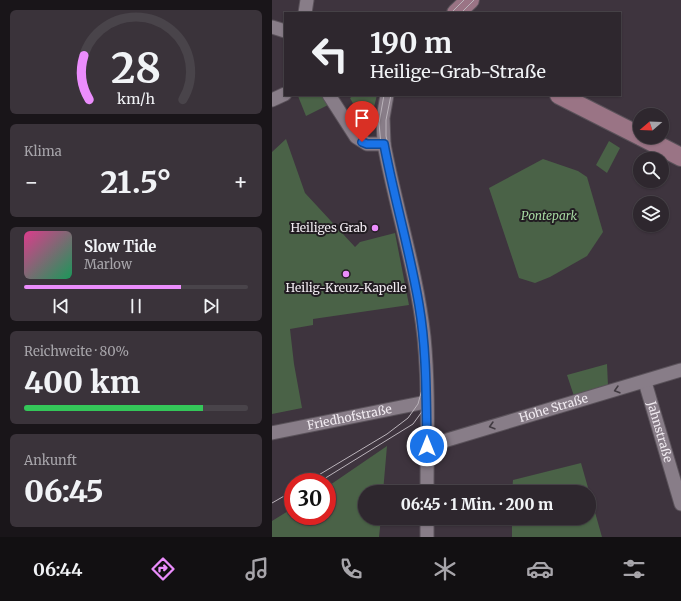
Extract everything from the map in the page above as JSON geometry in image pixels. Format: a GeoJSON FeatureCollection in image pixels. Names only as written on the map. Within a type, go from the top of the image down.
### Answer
{"type":"FeatureCollection","features":[{"type":"Feature","properties":{"kind":"street"},"geometry":{"type":"LineString","coordinates":[[305,12],[307,0]]}},
{"type":"Feature","properties":{"kind":"street"},"geometry":{"type":"LineString","coordinates":[[457,12],[470,0]]}},
{"type":"Feature","properties":{"kind":"street"},"geometry":{"type":"LineString","coordinates":[[272,27],[284,31]]}},
{"type":"Feature","properties":{"kind":"street"},"geometry":{"type":"LineString","coordinates":[[272,100],[284,94]]}},
{"type":"Feature","properties":{"kind":"street"},"geometry":{"type":"LineString","coordinates":[[387,96],[383,118],[384,144],[419,305],[425,356],[427,485]]}},
{"type":"Feature","properties":{"kind":"street"},"geometry":{"type":"LineString","coordinates":[[561,96],[633,132]]}},
{"type":"Feature","properties":{"kind":"street"},"geometry":{"type":"LineString","coordinates":[[333,100],[356,137],[367,144],[384,144]]}},
{"type":"Feature","properties":{"kind":"street"},"geometry":{"type":"LineString","coordinates":[[656,144],[681,157]]}},
{"type":"Feature","properties":{"kind":"street","name":"Hohe Straße"},"geometry":{"type":"LineString","coordinates":[[427,446],[681,370]]}},
{"type":"Feature","properties":{"kind":"street","name":"Jahnstraße"},"geometry":{"type":"LineString","coordinates":[[645,382],[681,504]]}},
{"type":"Feature","properties":{"kind":"street","name":"Friedhofstraße"},"geometry":{"type":"LineString","coordinates":[[272,433],[426,402]]}},
{"type":"Feature","properties":{"kind":"street"},"geometry":{"type":"LineString","coordinates":[[427,525],[428,537]]}},
{"type":"Feature","properties":{"kind":"green space"},"geometry":{"type":"Polygon","coordinates":[[[298,96],[325,96],[330,104],[306,116],[298,96]]]}},
{"type":"Feature","properties":{"kind":"green space"},"geometry":{"type":"Polygon","coordinates":[[[353,96],[377,96],[374,107],[372,130],[368,131],[350,98],[353,96]]]}},
{"type":"Feature","properties":{"kind":"green space"},"geometry":{"type":"Polygon","coordinates":[[[286,139],[305,193],[355,247],[360,242],[395,233],[409,305],[313,319],[313,325],[290,329],[294,364],[302,408],[272,414],[272,152],[286,139]]]}},
{"type":"Feature","properties":{"kind":"green space"},"geometry":{"type":"Polygon","coordinates":[[[609,141],[620,148],[607,173],[596,165],[609,141]]]}},
{"type":"Feature","properties":{"kind":"green space","name":"Pontepark"},"geometry":{"type":"Polygon","coordinates":[[[543,159],[578,171],[587,177],[603,232],[587,256],[550,277],[535,283],[519,278],[489,188],[543,159]]]}},
{"type":"Feature","properties":{"kind":"green space"},"geometry":{"type":"Polygon","coordinates":[[[607,364],[608,386],[574,396],[567,375],[607,364]]]}},
{"type":"Feature","properties":{"kind":"green space"},"geometry":{"type":"Polygon","coordinates":[[[387,446],[384,485],[358,485],[358,525],[380,525],[379,537],[272,537],[272,521],[284,514],[284,525],[336,525],[336,481],[387,446]]]}},
{"type":"Feature","properties":{"kind":"green space"},"geometry":{"type":"Polygon","coordinates":[[[581,463],[587,485],[513,485],[513,480],[581,463]]]}},
{"type":"Feature","properties":{"kind":"green space"},"geometry":{"type":"Polygon","coordinates":[[[596,516],[602,537],[512,537],[512,525],[596,525],[596,516]]]}},
{"type":"Feature","properties":{"kind":"tram line"},"geometry":{"type":"LineString","coordinates":[[452,12],[464,0]]}},
{"type":"Feature","properties":{"kind":"tram line"},"geometry":{"type":"LineString","coordinates":[[462,12],[474,0]]}},
{"type":"Feature","properties":{"kind":"tram line"},"geometry":{"type":"LineString","coordinates":[[322,473],[387,434],[408,418],[418,404],[423,386],[422,337],[417,305],[381,145],[379,123],[384,96]]}},
{"type":"Feature","properties":{"kind":"tram line"},"geometry":{"type":"LineString","coordinates":[[391,96],[386,120],[386,136],[407,231]]}},
{"type":"Feature","properties":{"kind":"tram line"},"geometry":{"type":"LineString","coordinates":[[334,473],[413,424],[426,406],[429,379]]}},
{"type":"Feature","properties":{"kind":"tram line"},"geometry":{"type":"LineString","coordinates":[[272,503],[284,496]]}},
{"type":"Feature","properties":{"kind":"place","name":"Heiliges Grab"},"geometry":{"type":"Point","coordinates":[375,228]}},
{"type":"Feature","properties":{"kind":"place","name":"Heilig-Kreuz-Kapelle"},"geometry":{"type":"Point","coordinates":[346,274]}},
{"type":"Feature","properties":{"kind":"route"},"geometry":{"type":"LineString","coordinates":[[362,142],[378,145],[384,144],[403,228],[424,337],[427,446]]}}]}
